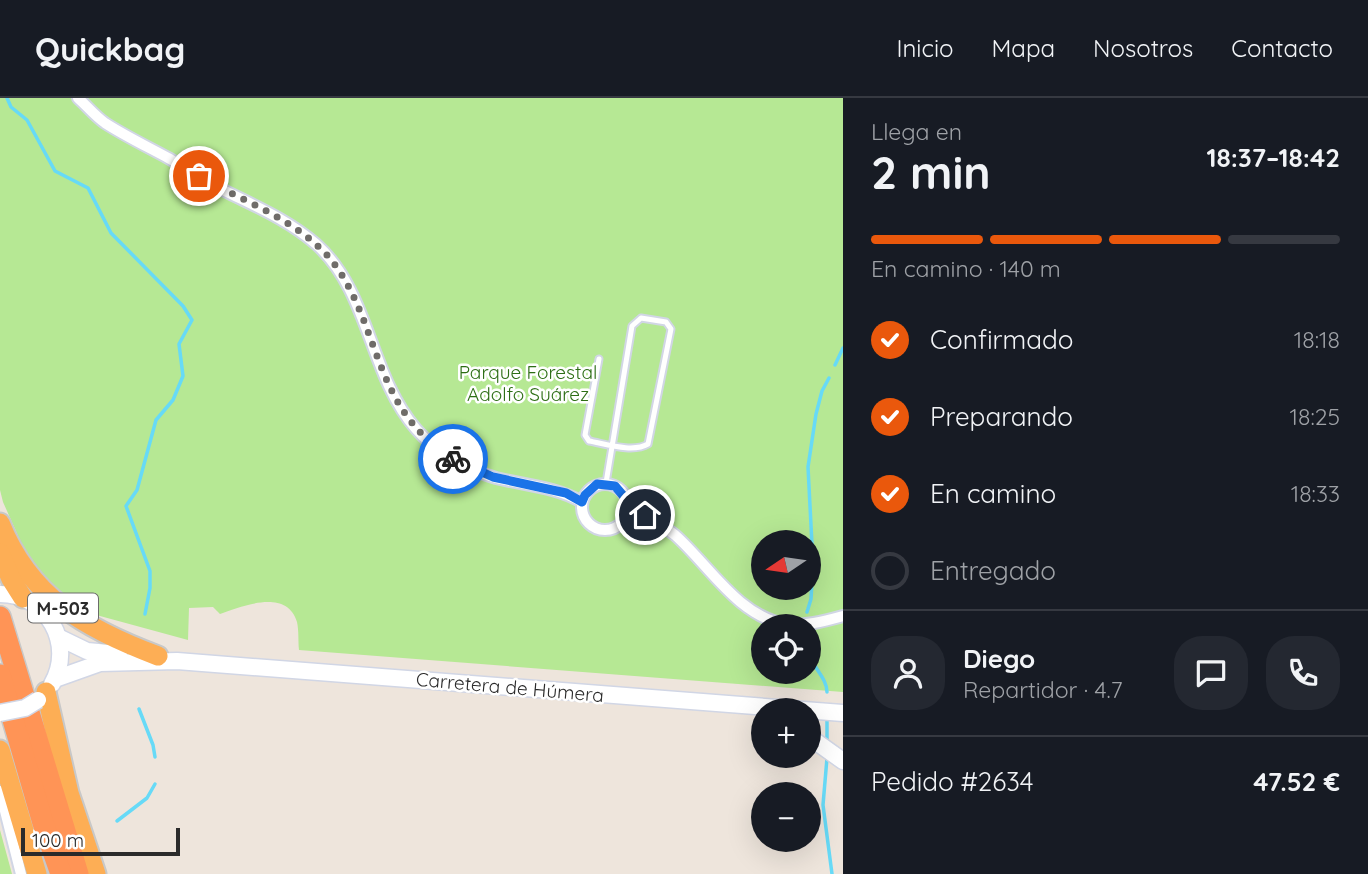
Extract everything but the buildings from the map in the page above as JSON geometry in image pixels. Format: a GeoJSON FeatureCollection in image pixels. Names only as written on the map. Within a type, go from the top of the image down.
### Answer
{"type":"FeatureCollection","features":[{"type":"Feature","properties":{"kind":"highway","name":"M-503"},"geometry":{"type":"LineString","coordinates":[[0,523],[5,536],[30,575],[62,608],[102,633],[168,658]]}},
{"type":"Feature","properties":{"kind":"highway","name":"M-503"},"geometry":{"type":"LineString","coordinates":[[0,553],[11,579],[10,595]]}},
{"type":"Feature","properties":{"kind":"highway","name":"M-503"},"geometry":{"type":"LineString","coordinates":[[0,617],[78,874]]}},
{"type":"Feature","properties":{"kind":"highway"},"geometry":{"type":"LineString","coordinates":[[0,675],[43,823],[61,874]]}},
{"type":"Feature","properties":{"kind":"highway"},"geometry":{"type":"LineString","coordinates":[[46,690],[69,793],[96,874]]}},
{"type":"Feature","properties":{"kind":"highway"},"geometry":{"type":"LineString","coordinates":[[0,750],[37,874]]}},
{"type":"Feature","properties":{"kind":"main road"},"geometry":{"type":"LineString","coordinates":[[10,595],[39,607],[58,637],[60,665],[46,690]]}},
{"type":"Feature","properties":{"kind":"main road","name":"Carretera de Húmera"},"geometry":{"type":"LineString","coordinates":[[58,637],[77,648],[91,652],[843,713]]}},
{"type":"Feature","properties":{"kind":"main road","name":"Carretera de Húmera"},"geometry":{"type":"LineString","coordinates":[[0,713],[25,708],[46,690],[100,663],[168,658]]}},
{"type":"Feature","properties":{"kind":"main road"},"geometry":{"type":"LineString","coordinates":[[701,702],[723,712],[751,715]]}},
{"type":"Feature","properties":{"kind":"main road"},"geometry":{"type":"LineString","coordinates":[[821,745],[843,761]]}},
{"type":"Feature","properties":{"kind":"street"},"geometry":{"type":"LineString","coordinates":[[78,98],[104,122],[223,190],[270,212],[321,249],[358,306],[383,373],[402,409],[416,430],[449,457],[493,477],[566,493],[582,502]]}},
{"type":"Feature","properties":{"kind":"street"},"geometry":{"type":"LineString","coordinates":[[606,483],[622,491],[628,508],[620,524],[611,529],[600,530],[590,524],[583,515],[582,502],[590,488],[606,483]]}},
{"type":"Feature","properties":{"kind":"street"},"geometry":{"type":"LineString","coordinates":[[628,508],[645,515],[675,535],[745,605],[768,619],[785,625],[821,622],[843,616]]}},
{"type":"Feature","properties":{"kind":"street"},"geometry":{"type":"LineString","coordinates":[[0,791],[21,874]]}},
{"type":"Feature","properties":{"kind":"lane"},"geometry":{"type":"LineString","coordinates":[[599,359],[585,435],[589,441],[613,445],[640,449],[648,444],[671,330],[666,322],[641,318],[632,326],[613,445],[606,483]]}},
{"type":"Feature","properties":{"kind":"green space","name":"Parque Forestal Adolfo Suárez"},"geometry":{"type":"Polygon","coordinates":[[[0,98],[843,98],[843,692],[299,650],[297,622],[292,612],[284,605],[274,602],[251,604],[220,614],[213,607],[189,608],[188,640],[89,613],[57,591],[27,556],[0,490],[0,98]]]}},
{"type":"Feature","properties":{"kind":"green space"},"geometry":{"type":"Polygon","coordinates":[[[0,830],[12,874],[0,874],[0,830]]]}},
{"type":"Feature","properties":{"kind":"waterway"},"geometry":{"type":"LineString","coordinates":[[7,98],[11,107],[27,120],[55,171],[88,188],[111,233],[183,306],[192,320],[179,344],[183,376],[173,400],[156,420],[137,490],[126,506],[150,571],[145,614]]}},
{"type":"Feature","properties":{"kind":"waterway"},"geometry":{"type":"LineString","coordinates":[[835,365],[843,348]]}},
{"type":"Feature","properties":{"kind":"waterway"},"geometry":{"type":"LineString","coordinates":[[807,612],[811,599],[813,564],[808,467],[816,414],[822,391],[829,378]]}},
{"type":"Feature","properties":{"kind":"waterway"},"geometry":{"type":"LineString","coordinates":[[821,675],[827,692]]}},
{"type":"Feature","properties":{"kind":"waterway"},"geometry":{"type":"LineString","coordinates":[[139,709],[155,757]]}},
{"type":"Feature","properties":{"kind":"waterway"},"geometry":{"type":"LineString","coordinates":[[827,720],[827,739]]}},
{"type":"Feature","properties":{"kind":"waterway"},"geometry":{"type":"LineString","coordinates":[[827,758],[823,805],[832,874]]}},
{"type":"Feature","properties":{"kind":"waterway"},"geometry":{"type":"LineString","coordinates":[[117,821],[147,798],[155,784]]}},
{"type":"Feature","properties":{"kind":"way so far"},"geometry":{"type":"LineString","coordinates":[[199,176],[270,212],[327,255],[358,306],[383,373],[402,409],[416,430],[453,459]]}},
{"type":"Feature","properties":{"kind":"route"},"geometry":{"type":"LineString","coordinates":[[453,459],[493,477],[566,493],[582,502],[590,488],[606,483],[622,491],[628,508],[645,515]]}}]}
